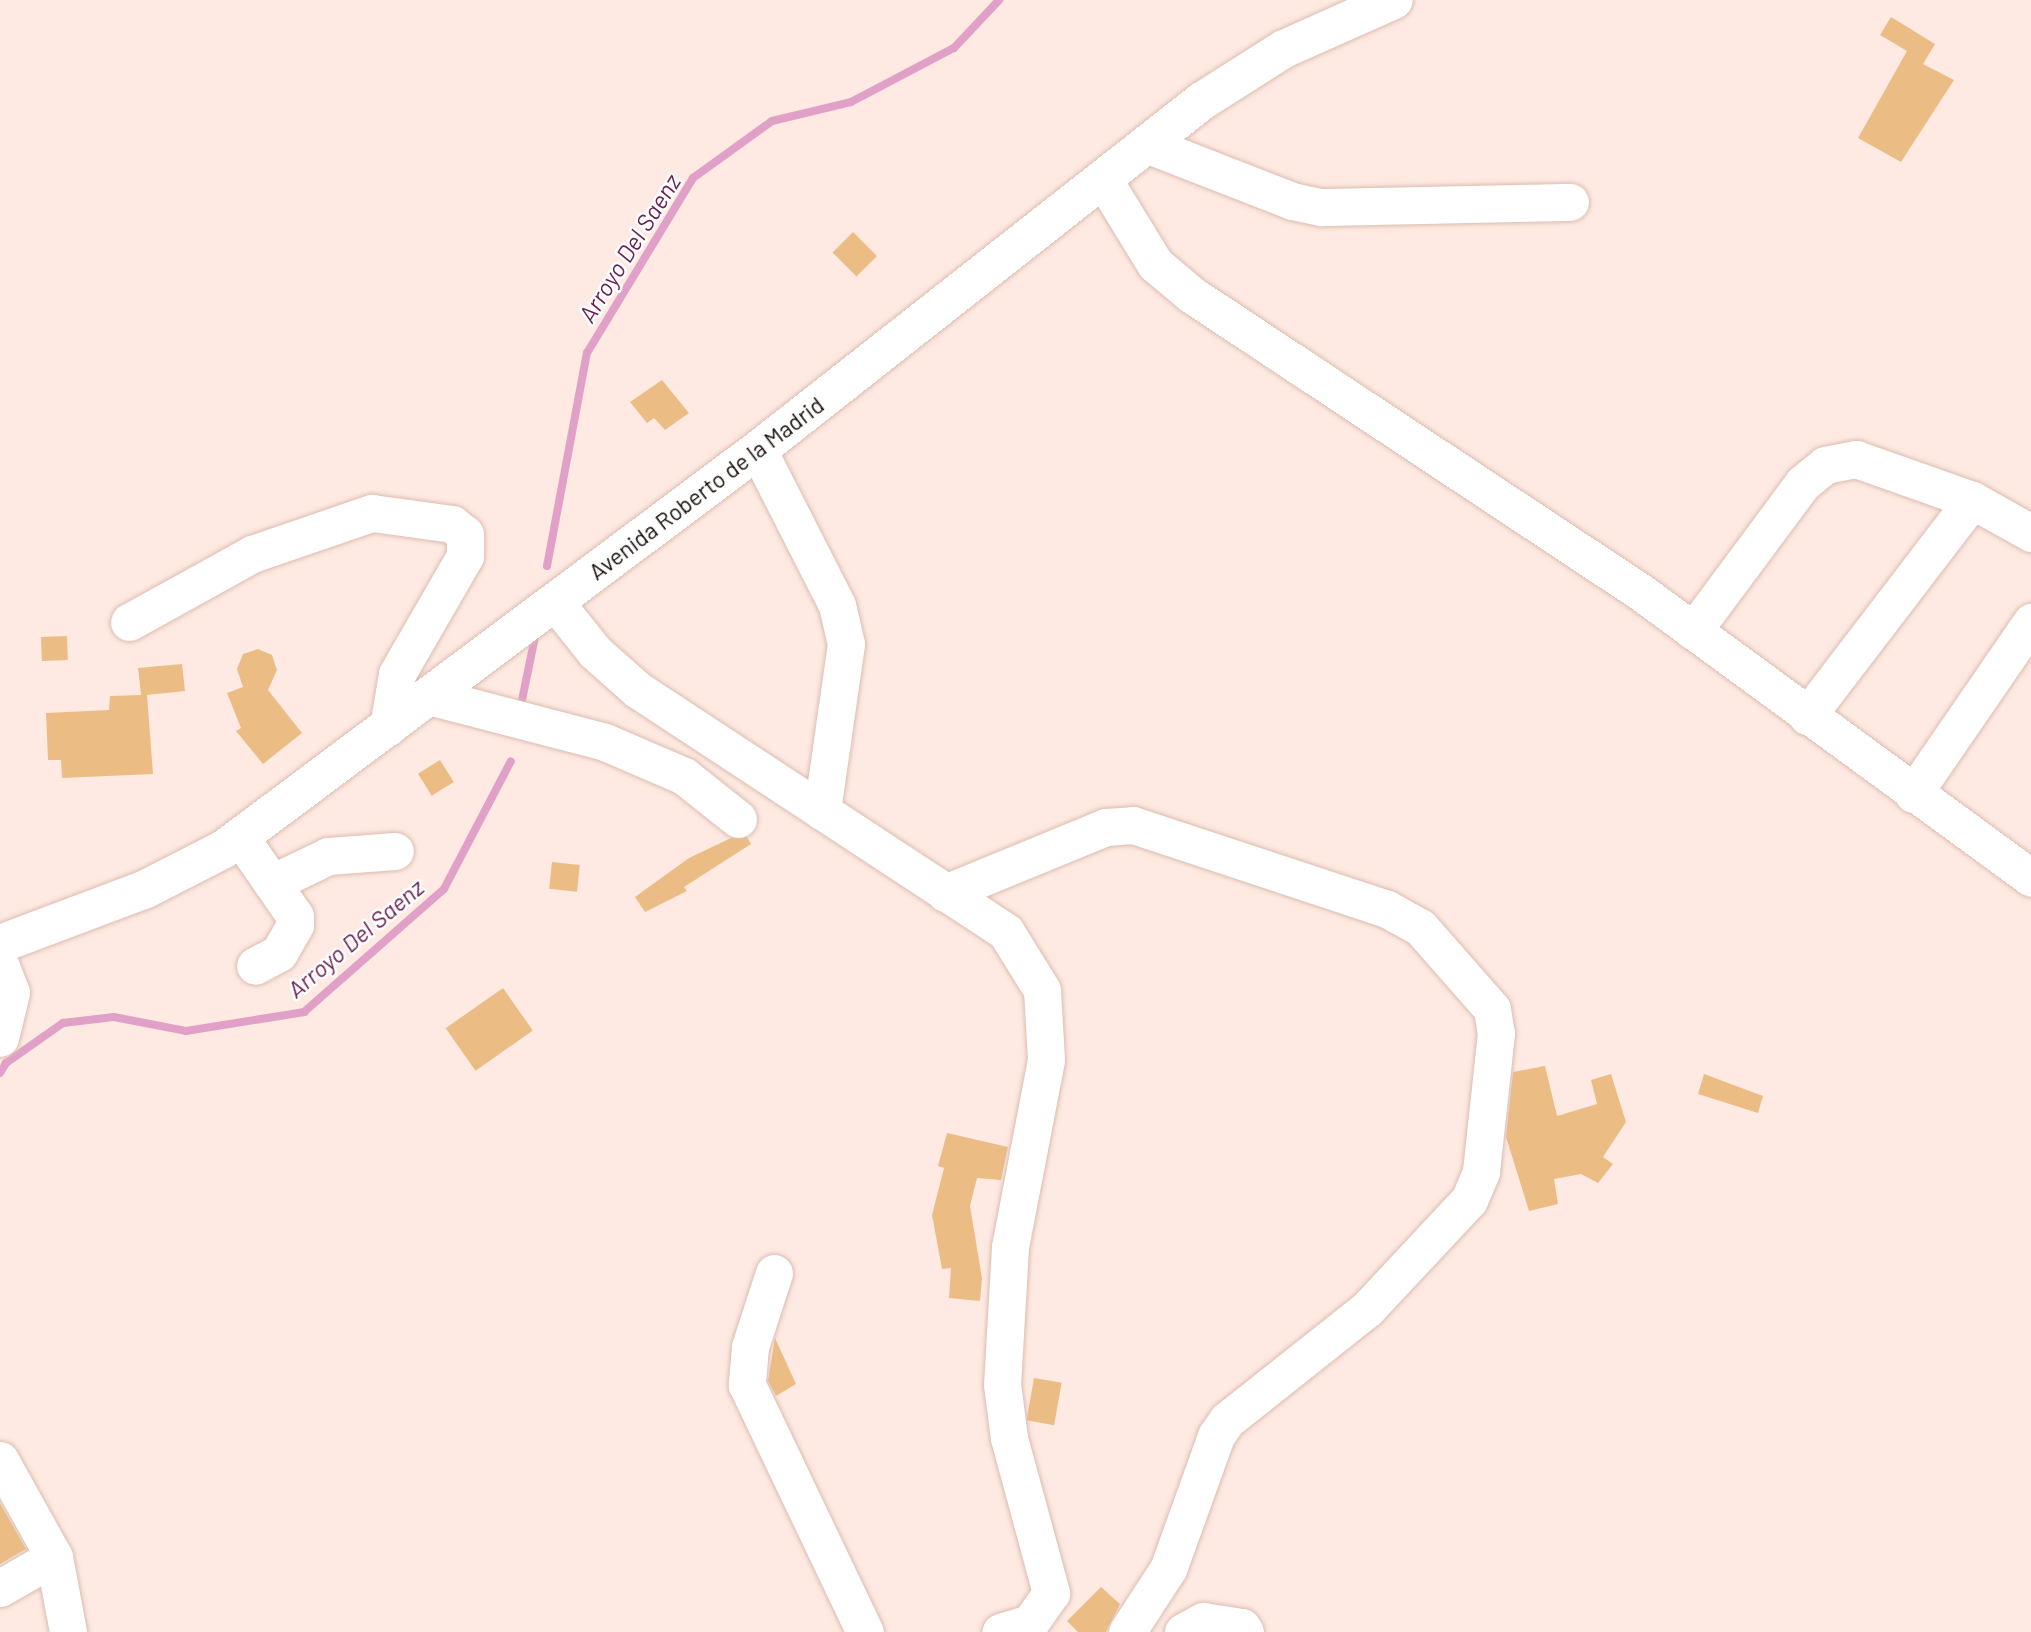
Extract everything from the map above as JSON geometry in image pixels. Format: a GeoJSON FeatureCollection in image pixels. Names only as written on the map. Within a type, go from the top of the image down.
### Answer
{"type":"FeatureCollection","features":[{"type":"Feature","properties":{"kind":"main road","name":"Avenida Roberto de la Madrid"},"geometry":{"type":"LineString","coordinates":[[0,944],[183,873],[240,837],[758,450],[1146,144],[1284,49],[1394,0]]}},
{"type":"Feature","properties":{"kind":"street"},"geometry":{"type":"LineString","coordinates":[[1146,144],[1292,201],[1321,207],[1570,202]]}},
{"type":"Feature","properties":{"kind":"street"},"geometry":{"type":"LineString","coordinates":[[1103,179],[1155,264],[1192,295],[1693,631],[2031,878]]}},
{"type":"Feature","properties":{"kind":"street"},"geometry":{"type":"LineString","coordinates":[[758,450],[838,605],[846,644],[822,811]]}},
{"type":"Feature","properties":{"kind":"street"},"geometry":{"type":"LineString","coordinates":[[1693,631],[1803,483],[1825,465],[1856,459],[1972,500],[2031,533]]}},
{"type":"Feature","properties":{"kind":"street"},"geometry":{"type":"LineString","coordinates":[[1807,716],[1972,500]]}},
{"type":"Feature","properties":{"kind":"street"},"geometry":{"type":"LineString","coordinates":[[130,622],[252,554],[372,513],[452,524],[465,534],[465,556],[397,674],[388,727]]}},
{"type":"Feature","properties":{"kind":"street"},"geometry":{"type":"LineString","coordinates":[[555,602],[594,652],[638,690],[1006,932],[1042,990],[1046,1060],[1010,1247],[1002,1384],[1009,1438],[1051,1593],[1030,1623],[1000,1632]]}},
{"type":"Feature","properties":{"kind":"street"},"geometry":{"type":"LineString","coordinates":[[1913,794],[2031,622]]}},
{"type":"Feature","properties":{"kind":"street"},"geometry":{"type":"LineString","coordinates":[[429,696],[605,742],[684,776],[738,819]]}},
{"type":"Feature","properties":{"kind":"street"},"geometry":{"type":"LineString","coordinates":[[945,892],[1106,827],[1132,825],[1387,909],[1420,927],[1492,1009],[1496,1033],[1481,1172],[1469,1200],[1367,1309],[1227,1420],[1216,1436],[1168,1569],[1127,1632]]}},
{"type":"Feature","properties":{"kind":"street"},"geometry":{"type":"LineString","coordinates":[[240,837],[295,916],[295,925],[279,953],[255,966]]}},
{"type":"Feature","properties":{"kind":"street"},"geometry":{"type":"LineString","coordinates":[[272,883],[328,856],[395,851]]}},
{"type":"Feature","properties":{"kind":"street"},"geometry":{"type":"LineString","coordinates":[[0,964],[11,992],[0,1038]]}},
{"type":"Feature","properties":{"kind":"street"},"geometry":{"type":"LineString","coordinates":[[774,1273],[750,1347],[747,1385],[865,1632]]}},
{"type":"Feature","properties":{"kind":"street"},"geometry":{"type":"LineString","coordinates":[[0,1460],[54,1557],[68,1632]]}},
{"type":"Feature","properties":{"kind":"street"},"geometry":{"type":"LineString","coordinates":[[0,1588],[54,1557]]}},
{"type":"Feature","properties":{"kind":"street"},"geometry":{"type":"LineString","coordinates":[[1183,1632],[1203,1621],[1242,1628],[1245,1632]]}},
{"type":"Feature","properties":{"kind":"building"},"geometry":{"type":"Polygon","coordinates":[[[1891,17],[1935,44],[1923,64],[1954,80],[1901,162],[1858,138],[1907,51],[1880,35],[1891,17]]]}},
{"type":"Feature","properties":{"kind":"building"},"geometry":{"type":"Polygon","coordinates":[[[853,232],[877,256],[857,277],[832,253],[853,232]]]}},
{"type":"Feature","properties":{"kind":"building"},"geometry":{"type":"Polygon","coordinates":[[[662,380],[689,413],[665,430],[654,418],[647,423],[630,402],[662,380]]]}},
{"type":"Feature","properties":{"kind":"building"},"geometry":{"type":"Polygon","coordinates":[[[67,636],[68,660],[42,661],[41,637],[67,636]]]}},
{"type":"Feature","properties":{"kind":"building"},"geometry":{"type":"Polygon","coordinates":[[[258,649],[272,655],[277,670],[268,690],[302,733],[263,764],[236,731],[241,728],[227,693],[243,687],[237,669],[243,654],[258,649]]]}},
{"type":"Feature","properties":{"kind":"building"},"geometry":{"type":"Polygon","coordinates":[[[182,664],[185,691],[147,695],[153,774],[62,778],[61,760],[48,760],[46,713],[109,710],[110,696],[141,695],[138,668],[182,664]]]}},
{"type":"Feature","properties":{"kind":"building"},"geometry":{"type":"Polygon","coordinates":[[[440,760],[454,782],[432,796],[418,774],[440,760]]]}},
{"type":"Feature","properties":{"kind":"building"},"geometry":{"type":"Polygon","coordinates":[[[747,837],[751,844],[684,887],[687,891],[645,912],[635,897],[689,858],[731,838],[747,837]]]}},
{"type":"Feature","properties":{"kind":"building"},"geometry":{"type":"Polygon","coordinates":[[[552,862],[580,865],[577,892],[549,889],[552,862]]]}},
{"type":"Feature","properties":{"kind":"building"},"geometry":{"type":"Polygon","coordinates":[[[503,988],[533,1031],[475,1071],[446,1028],[503,988]]]}},
{"type":"Feature","properties":{"kind":"building"},"geometry":{"type":"Polygon","coordinates":[[[1545,1066],[1557,1116],[1597,1104],[1591,1080],[1611,1074],[1626,1122],[1603,1157],[1613,1164],[1598,1183],[1581,1174],[1554,1179],[1558,1204],[1529,1211],[1506,1137],[1513,1072],[1545,1066]]]}},
{"type":"Feature","properties":{"kind":"building"},"geometry":{"type":"Polygon","coordinates":[[[1704,1074],[1763,1096],[1758,1113],[1698,1094],[1704,1074]]]}},
{"type":"Feature","properties":{"kind":"building"},"geometry":{"type":"Polygon","coordinates":[[[947,1133],[1008,1147],[1001,1180],[977,1178],[970,1206],[982,1278],[980,1301],[949,1298],[951,1268],[942,1269],[932,1215],[944,1168],[938,1166],[947,1133]]]}},
{"type":"Feature","properties":{"kind":"building"},"geometry":{"type":"Polygon","coordinates":[[[775,1338],[796,1384],[776,1396],[768,1381],[775,1338]]]}},
{"type":"Feature","properties":{"kind":"building"},"geometry":{"type":"Polygon","coordinates":[[[1034,1378],[1062,1383],[1054,1425],[1027,1420],[1034,1378]]]}},
{"type":"Feature","properties":{"kind":"building"},"geometry":{"type":"Polygon","coordinates":[[[0,1503],[26,1549],[0,1564],[0,1503]]]}},
{"type":"Feature","properties":{"kind":"building"},"geometry":{"type":"Polygon","coordinates":[[[1101,1587],[1120,1604],[1106,1632],[1078,1632],[1067,1621],[1101,1587]]]}},
{"type":"Feature","properties":{"kind":"waterway","name":"Arroyo Del Saenz"},"geometry":{"type":"LineString","coordinates":[[547,566],[587,353],[693,178],[772,121],[851,102],[954,48],[999,0]]}},
{"type":"Feature","properties":{"kind":"waterway","name":"Arroyo Del Saenz"},"geometry":{"type":"LineString","coordinates":[[521,705],[536,632]]}},
{"type":"Feature","properties":{"kind":"waterway","name":"Arroyo Del Saenz"},"geometry":{"type":"LineString","coordinates":[[0,1073],[6,1063],[63,1023],[114,1017],[186,1031],[304,1012],[444,889],[511,761]]}}]}
